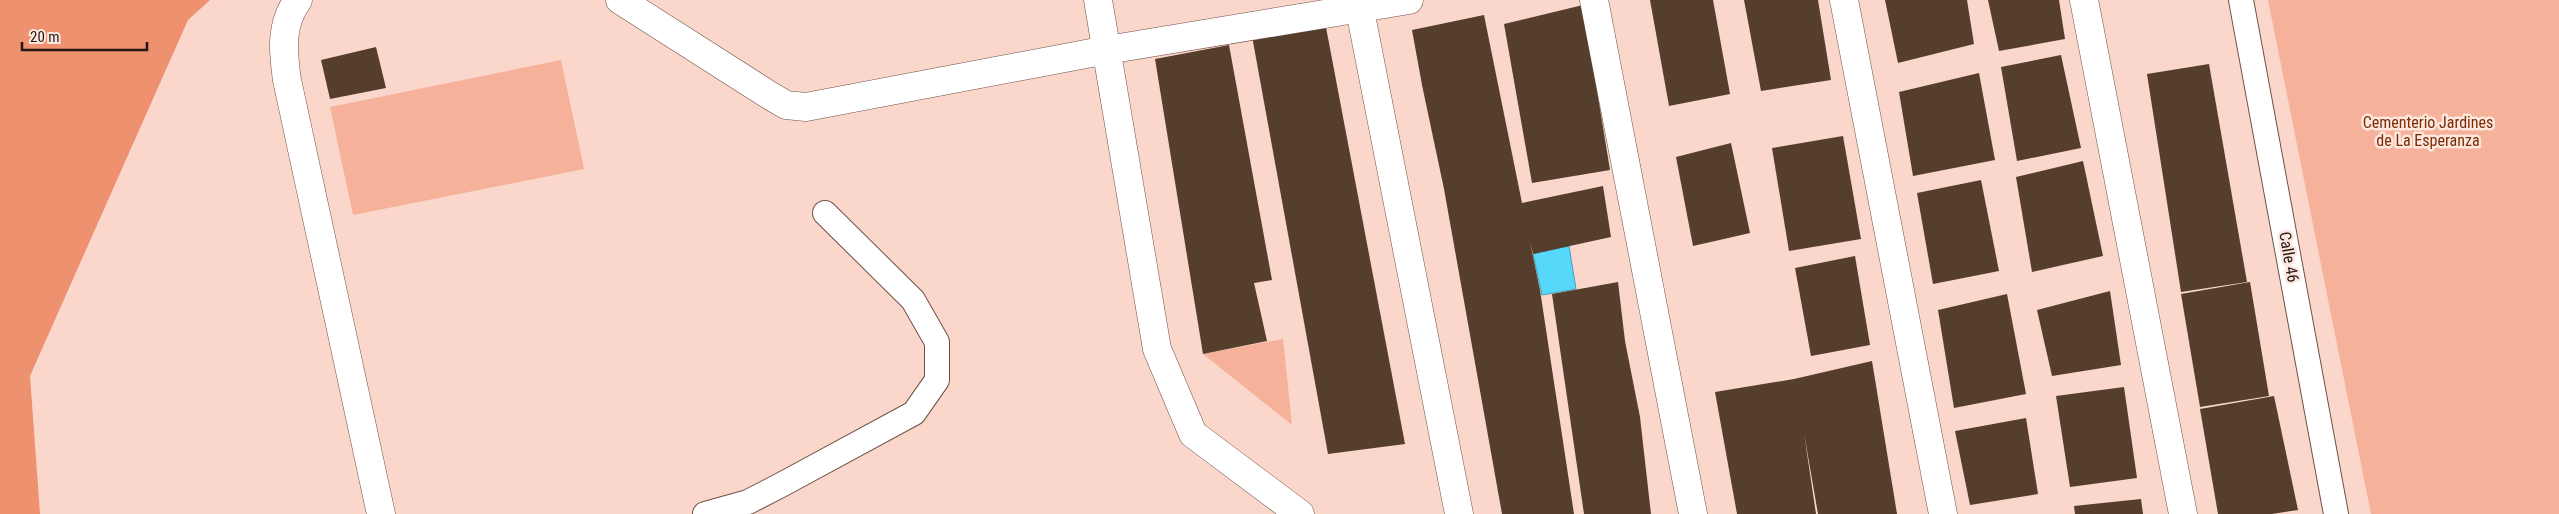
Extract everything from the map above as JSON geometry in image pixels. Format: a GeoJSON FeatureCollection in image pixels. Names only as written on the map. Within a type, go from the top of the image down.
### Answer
{"type":"FeatureCollection","features":[{"type":"Feature","properties":{"kind":"street"},"geometry":{"type":"LineString","coordinates":[[298,0],[292,8],[285,28],[283,44],[287,80],[381,514]]}},
{"type":"Feature","properties":{"kind":"street"},"geometry":{"type":"LineString","coordinates":[[620,0],[769,96],[786,105],[796,107],[816,105],[1358,3],[1409,0]]}},
{"type":"Feature","properties":{"kind":"street"},"geometry":{"type":"LineString","coordinates":[[1098,0],[1157,349],[1193,434],[1300,514]]}},
{"type":"Feature","properties":{"kind":"street"},"geometry":{"type":"LineString","coordinates":[[1594,0],[1693,514]]}},
{"type":"Feature","properties":{"kind":"street"},"geometry":{"type":"LineString","coordinates":[[1844,0],[1943,514]]}},
{"type":"Feature","properties":{"kind":"street"},"geometry":{"type":"LineString","coordinates":[[2084,0],[2183,514]]}},
{"type":"Feature","properties":{"kind":"street"},"geometry":{"type":"LineString","coordinates":[[1358,3],[1459,514]]}},
{"type":"Feature","properties":{"kind":"lane","name":"Calle 46"},"geometry":{"type":"LineString","coordinates":[[2241,0],[2336,514]]}},
{"type":"Feature","properties":{"kind":"lane"},"geometry":{"type":"LineString","coordinates":[[705,514],[748,502],[914,413],[937,380],[937,342],[912,300],[825,213]]}},
{"type":"Feature","properties":{"kind":"green space","name":"Cementerio Jardines de La Esperanza"},"geometry":{"type":"Polygon","coordinates":[[[2268,0],[2559,0],[2559,514],[2371,514],[2268,0]]]}},
{"type":"Feature","properties":{"kind":"green space"},"geometry":{"type":"Polygon","coordinates":[[[561,60],[584,169],[353,215],[330,107],[561,60]]]}},
{"type":"Feature","properties":{"kind":"green space"},"geometry":{"type":"Polygon","coordinates":[[[1283,339],[1292,425],[1203,354],[1283,339]]]}},
{"type":"Feature","properties":{"kind":"shaded area"},"geometry":{"type":"Polygon","coordinates":[[[0,0],[210,0],[188,20],[30,376],[40,514],[0,514],[0,0]]]}},
{"type":"Feature","properties":{"kind":"water"},"geometry":{"type":"Polygon","coordinates":[[[1569,246],[1576,289],[1542,295],[1533,254],[1569,246]]]}},
{"type":"Feature","properties":{"kind":"building"},"geometry":{"type":"Polygon","coordinates":[[[1650,0],[1713,0],[1730,94],[1669,106],[1650,0]]]}},
{"type":"Feature","properties":{"kind":"building"},"geometry":{"type":"Polygon","coordinates":[[[1744,0],[1818,0],[1831,80],[1761,91],[1744,0]]]}},
{"type":"Feature","properties":{"kind":"building"},"geometry":{"type":"Polygon","coordinates":[[[1885,0],[1967,0],[1974,44],[1898,63],[1885,0]]]}},
{"type":"Feature","properties":{"kind":"building"},"geometry":{"type":"Polygon","coordinates":[[[1988,0],[2059,0],[2065,39],[1999,51],[1988,0]]]}},
{"type":"Feature","properties":{"kind":"building"},"geometry":{"type":"Polygon","coordinates":[[[1583,5],[1610,170],[1532,183],[1504,24],[1583,5]]]}},
{"type":"Feature","properties":{"kind":"building"},"geometry":{"type":"Polygon","coordinates":[[[1484,15],[1522,203],[1603,186],[1611,237],[1533,254],[1530,242],[1540,290],[1574,514],[1502,514],[1444,189],[1412,30],[1484,15]]]}},
{"type":"Feature","properties":{"kind":"building"},"geometry":{"type":"Polygon","coordinates":[[[1325,22],[1405,444],[1328,454],[1252,36],[1325,22]]]}},
{"type":"Feature","properties":{"kind":"building"},"geometry":{"type":"Polygon","coordinates":[[[1229,45],[1272,280],[1254,283],[1267,341],[1203,354],[1155,59],[1229,45]]]}},
{"type":"Feature","properties":{"kind":"building"},"geometry":{"type":"Polygon","coordinates":[[[376,47],[386,88],[330,99],[321,60],[376,47]]]}},
{"type":"Feature","properties":{"kind":"building"},"geometry":{"type":"Polygon","coordinates":[[[2061,55],[2081,148],[2017,161],[2001,67],[2061,55]]]}},
{"type":"Feature","properties":{"kind":"building"},"geometry":{"type":"Polygon","coordinates":[[[2209,64],[2247,282],[2181,292],[2147,74],[2209,64]]]}},
{"type":"Feature","properties":{"kind":"building"},"geometry":{"type":"Polygon","coordinates":[[[1979,73],[1995,160],[1913,176],[1899,92],[1979,73]]]}},
{"type":"Feature","properties":{"kind":"building"},"geometry":{"type":"Polygon","coordinates":[[[1843,136],[1861,239],[1789,251],[1772,148],[1843,136]]]}},
{"type":"Feature","properties":{"kind":"building"},"geometry":{"type":"Polygon","coordinates":[[[1731,143],[1750,233],[1693,246],[1676,157],[1731,143]]]}},
{"type":"Feature","properties":{"kind":"building"},"geometry":{"type":"Polygon","coordinates":[[[2083,161],[2103,256],[2032,272],[2016,177],[2083,161]]]}},
{"type":"Feature","properties":{"kind":"building"},"geometry":{"type":"Polygon","coordinates":[[[1981,180],[1999,271],[1933,284],[1917,193],[1981,180]]]}},
{"type":"Feature","properties":{"kind":"building"},"geometry":{"type":"Polygon","coordinates":[[[1855,256],[1870,345],[1811,356],[1795,268],[1855,256]]]}},
{"type":"Feature","properties":{"kind":"building"},"geometry":{"type":"Polygon","coordinates":[[[1618,282],[1625,341],[1640,417],[1651,514],[1584,514],[1552,294],[1618,282]]]}},
{"type":"Feature","properties":{"kind":"building"},"geometry":{"type":"Polygon","coordinates":[[[2250,282],[2269,396],[2200,407],[2181,294],[2250,282]]]}},
{"type":"Feature","properties":{"kind":"building"},"geometry":{"type":"Polygon","coordinates":[[[2110,291],[2121,365],[2052,376],[2037,310],[2110,291]]]}},
{"type":"Feature","properties":{"kind":"building"},"geometry":{"type":"Polygon","coordinates":[[[2007,294],[2026,394],[1954,408],[1938,310],[2007,294]]]}},
{"type":"Feature","properties":{"kind":"building"},"geometry":{"type":"Polygon","coordinates":[[[1872,361],[1897,514],[1818,514],[1804,433],[1816,514],[1737,514],[1715,392],[1794,379],[1872,361]]]}},
{"type":"Feature","properties":{"kind":"building"},"geometry":{"type":"Polygon","coordinates":[[[2124,387],[2137,478],[2070,487],[2056,396],[2124,387]]]}},
{"type":"Feature","properties":{"kind":"building"},"geometry":{"type":"Polygon","coordinates":[[[2274,396],[2298,510],[2272,514],[2218,514],[2200,409],[2274,396]]]}},
{"type":"Feature","properties":{"kind":"building"},"geometry":{"type":"Polygon","coordinates":[[[2026,418],[2038,494],[1970,505],[1955,431],[2026,418]]]}},
{"type":"Feature","properties":{"kind":"building"},"geometry":{"type":"Polygon","coordinates":[[[2141,499],[2143,514],[2075,514],[2074,506],[2141,499]]]}}]}
